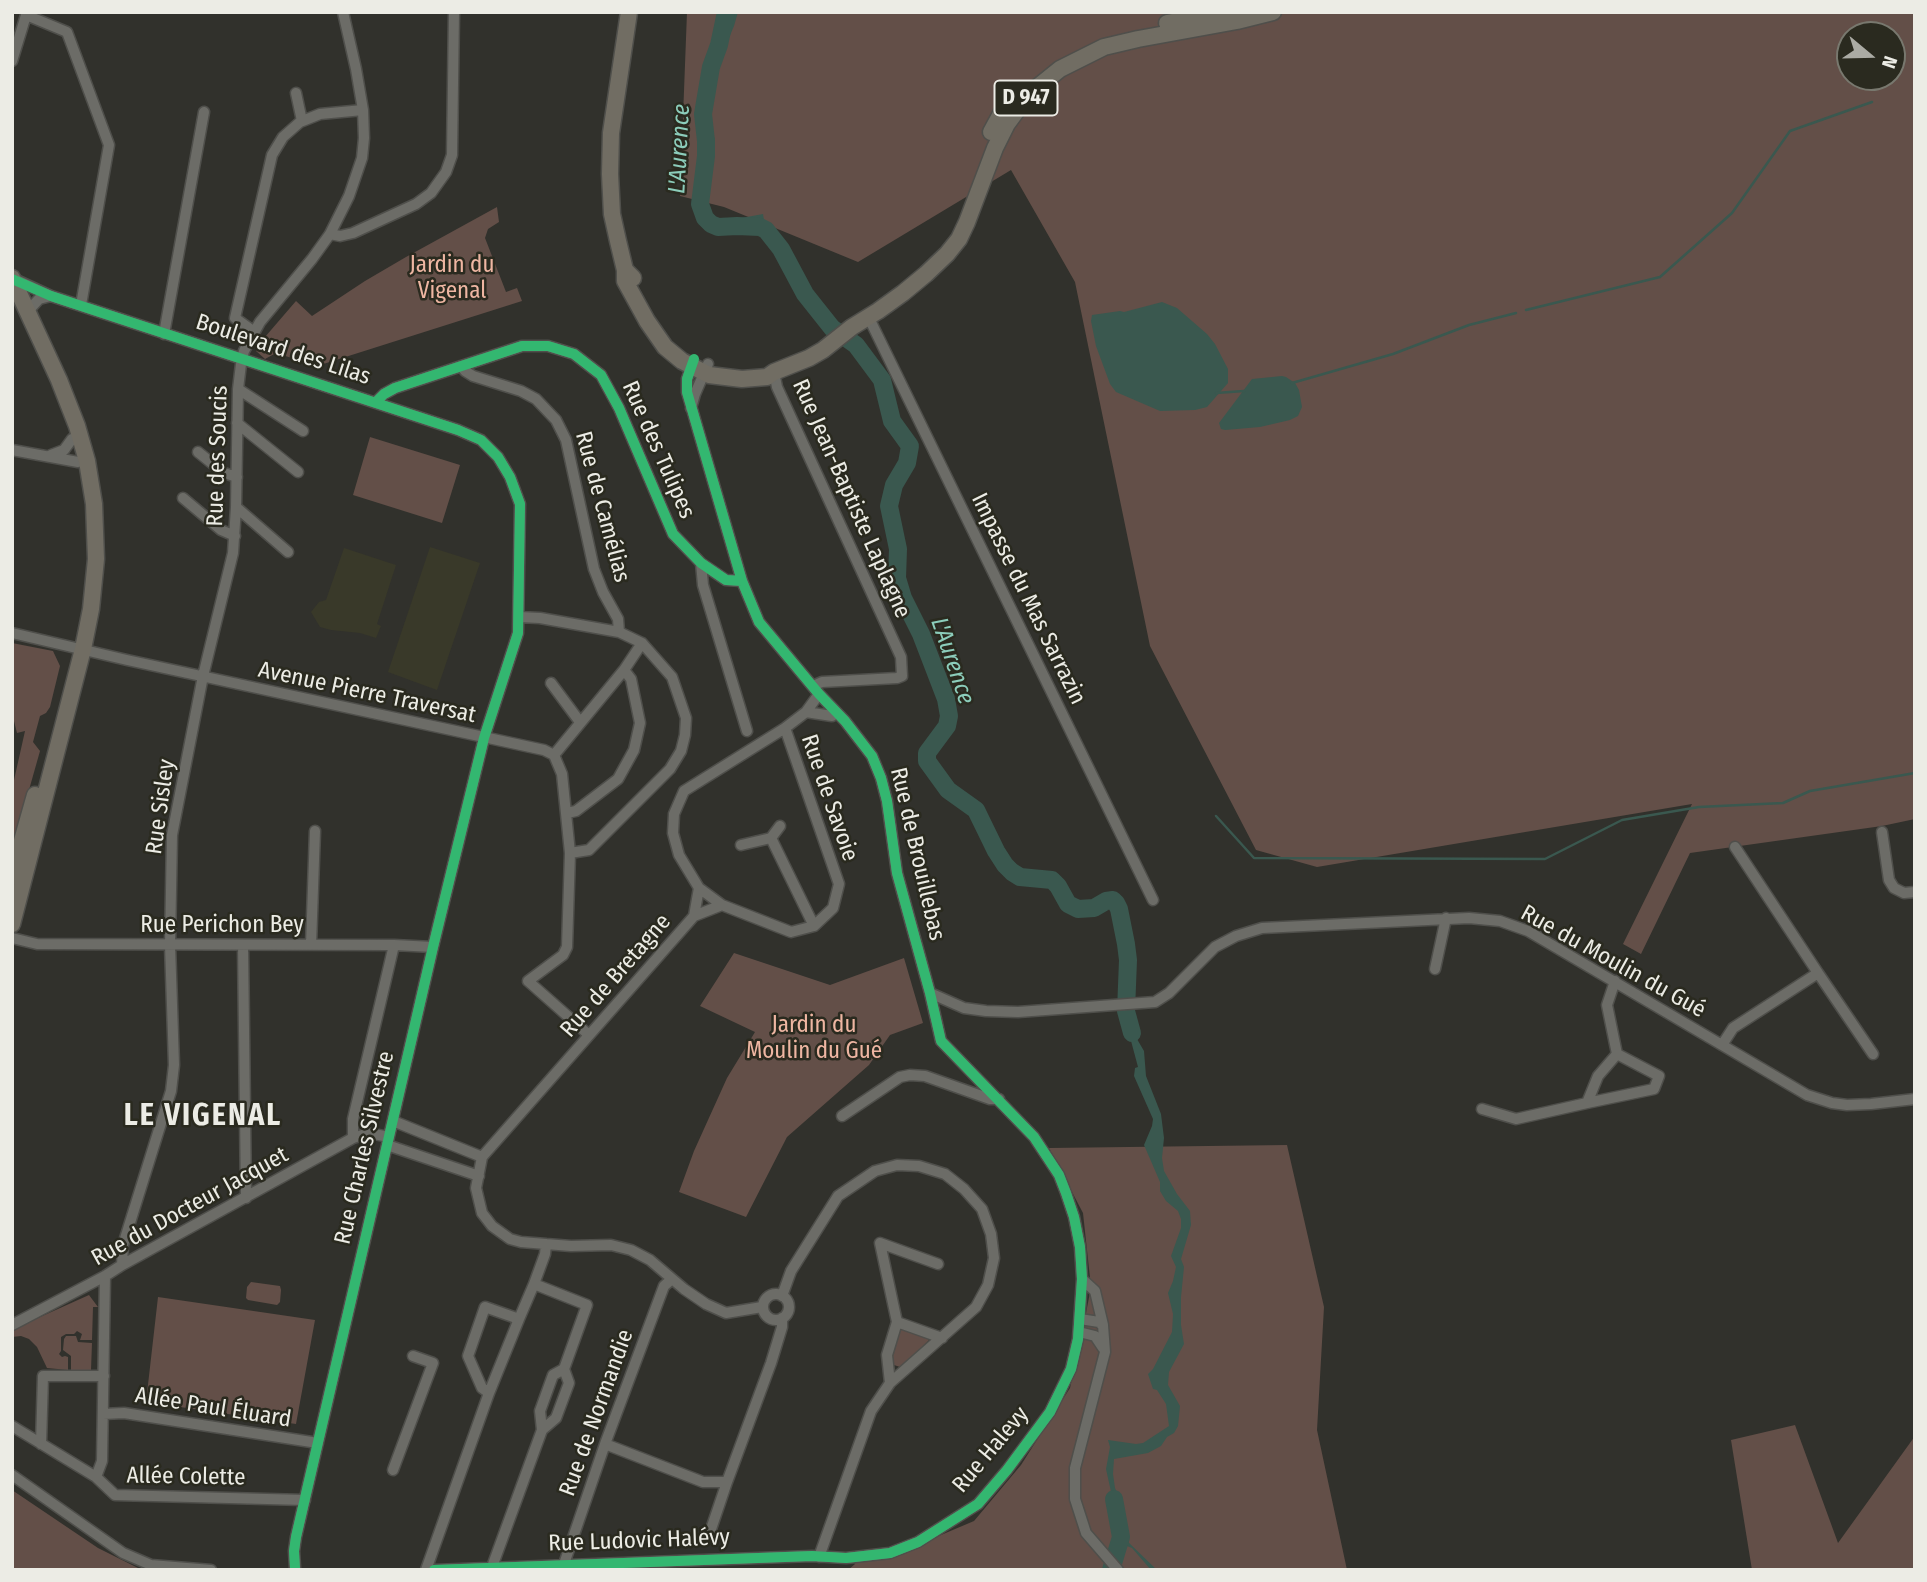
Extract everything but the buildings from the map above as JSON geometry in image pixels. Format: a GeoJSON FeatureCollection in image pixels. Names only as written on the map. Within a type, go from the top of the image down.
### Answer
{"type":"FeatureCollection","features":[{"type":"Feature","properties":{"kind":"main road","name":"D 947"},"geometry":{"type":"LineString","coordinates":[[629,12],[610,154],[612,214],[625,281],[665,347],[699,366],[774,372],[789,368],[823,350],[926,274],[947,254],[959,239],[974,207],[1001,134],[1029,94],[1045,79],[1076,59],[1104,47],[1273,12]]}},
{"type":"Feature","properties":{"kind":"main road","name":"D 947"},"geometry":{"type":"LineString","coordinates":[[868,316],[875,306],[903,284],[944,242],[960,215],[983,150],[998,118],[1018,91],[1036,73],[1059,57],[1102,38],[1224,12]]}},
{"type":"Feature","properties":{"kind":"main road"},"geometry":{"type":"LineString","coordinates":[[12,278],[77,426],[87,461],[92,493],[96,559],[91,609],[12,875]]}},
{"type":"Feature","properties":{"kind":"main road"},"geometry":{"type":"LineString","coordinates":[[12,298],[57,397],[72,439],[84,508],[86,559],[78,648],[12,924]]}},
{"type":"Feature","properties":{"kind":"street","name":"Rue des Soucis"},"geometry":{"type":"LineString","coordinates":[[203,677],[229,576],[235,536],[238,389],[242,359],[253,331],[330,234],[349,196],[362,158],[363,110],[343,12]]}},
{"type":"Feature","properties":{"kind":"street"},"geometry":{"type":"LineString","coordinates":[[330,234],[340,236],[353,233],[416,204],[430,193],[446,172],[452,155],[454,12]]}},
{"type":"Feature","properties":{"kind":"street"},"geometry":{"type":"LineString","coordinates":[[12,61],[16,31],[27,14],[67,32],[109,145],[81,305]]}},
{"type":"Feature","properties":{"kind":"street"},"geometry":{"type":"LineString","coordinates":[[296,93],[302,121]]}},
{"type":"Feature","properties":{"kind":"street"},"geometry":{"type":"LineString","coordinates":[[253,331],[235,318],[272,155],[283,137],[302,121],[320,114],[363,110]]}},
{"type":"Feature","properties":{"kind":"street"},"geometry":{"type":"LineString","coordinates":[[164,334],[204,112]]}},
{"type":"Feature","properties":{"kind":"street","name":"Boulevard des Lilas"},"geometry":{"type":"LineString","coordinates":[[12,278],[51,296],[376,402],[481,440],[498,457],[510,477],[520,504],[518,633],[484,738]]}},
{"type":"Feature","properties":{"kind":"street"},"geometry":{"type":"LineString","coordinates":[[27,312],[39,299],[51,296]]}},
{"type":"Feature","properties":{"kind":"street","name":"Impasse du Mas Sarrazin"},"geometry":{"type":"LineString","coordinates":[[868,316],[1153,900]]}},
{"type":"Feature","properties":{"kind":"street","name":"Rue des Tulipes"},"geometry":{"type":"LineString","coordinates":[[376,402],[395,388],[522,346],[548,346],[574,354],[601,375],[619,408],[673,534],[701,562],[726,580],[743,581]]}},
{"type":"Feature","properties":{"kind":"street","name":"Rue de Camélias"},"geometry":{"type":"LineString","coordinates":[[461,366],[473,376],[521,391],[536,399],[556,419],[566,440],[594,569],[618,619],[619,632]]}},
{"type":"Feature","properties":{"kind":"street","name":"Rue de Brouillebas"},"geometry":{"type":"LineString","coordinates":[[699,366],[687,379],[687,392],[743,581],[759,622],[845,721],[872,757],[887,801],[897,873],[941,1041],[1034,1137],[1059,1175],[1074,1217],[1080,1247],[1080,1319]]}},
{"type":"Feature","properties":{"kind":"street","name":"Rue Jean-Baptiste Laplagne"},"geometry":{"type":"LineString","coordinates":[[774,372],[777,387],[901,657],[902,676],[897,678],[822,682],[816,690]]}},
{"type":"Feature","properties":{"kind":"street"},"geometry":{"type":"LineString","coordinates":[[238,389],[303,431]]}},
{"type":"Feature","properties":{"kind":"street"},"geometry":{"type":"LineString","coordinates":[[237,423],[298,472]]}},
{"type":"Feature","properties":{"kind":"street"},"geometry":{"type":"LineString","coordinates":[[47,456],[64,450],[72,439]]}},
{"type":"Feature","properties":{"kind":"street"},"geometry":{"type":"LineString","coordinates":[[12,450],[78,462]]}},
{"type":"Feature","properties":{"kind":"street"},"geometry":{"type":"LineString","coordinates":[[198,452],[224,473],[237,477]]}},
{"type":"Feature","properties":{"kind":"street"},"geometry":{"type":"LineString","coordinates":[[183,498],[221,530],[235,536]]}},
{"type":"Feature","properties":{"kind":"street"},"geometry":{"type":"LineString","coordinates":[[236,507],[288,552]]}},
{"type":"Feature","properties":{"kind":"street"},"geometry":{"type":"LineString","coordinates":[[701,562],[703,585],[747,731]]}},
{"type":"Feature","properties":{"kind":"street"},"geometry":{"type":"LineString","coordinates":[[519,617],[540,618],[619,632],[642,643],[672,677],[686,718],[681,751],[670,769],[589,850],[570,853]]}},
{"type":"Feature","properties":{"kind":"street","name":"Avenue Pierre Traversat"},"geometry":{"type":"LineString","coordinates":[[12,633],[544,750],[554,755]]}},
{"type":"Feature","properties":{"kind":"street"},"geometry":{"type":"LineString","coordinates":[[589,1035],[528,981],[563,954],[567,947],[570,853],[562,774],[554,755],[624,670],[642,643]]}},
{"type":"Feature","properties":{"kind":"street"},"geometry":{"type":"LineString","coordinates":[[567,813],[576,811],[618,779],[634,750],[640,723],[631,679],[624,670]]}},
{"type":"Feature","properties":{"kind":"street","name":"Rue Sisley"},"geometry":{"type":"LineString","coordinates":[[122,1265],[123,1245],[171,1091],[174,1065],[170,945],[172,835],[203,677]]}},
{"type":"Feature","properties":{"kind":"street"},"geometry":{"type":"LineString","coordinates":[[551,682],[580,722]]}},
{"type":"Feature","properties":{"kind":"street","name":"Rue de Savoie"},"geometry":{"type":"LineString","coordinates":[[814,926],[833,908],[839,884],[785,728],[806,712],[816,690]]}},
{"type":"Feature","properties":{"kind":"street","name":"Rue de Savoie"},"geometry":{"type":"LineString","coordinates":[[806,712],[832,716],[836,713]]}},
{"type":"Feature","properties":{"kind":"street"},"geometry":{"type":"LineString","coordinates":[[771,838],[814,926],[791,932],[722,905],[699,888],[678,855],[673,833],[674,814],[684,791],[785,728]]}},
{"type":"Feature","properties":{"kind":"street","name":"Rue Charles Silvestre"},"geometry":{"type":"LineString","coordinates":[[296,1569],[294,1551],[305,1500],[484,738]]}},
{"type":"Feature","properties":{"kind":"street"},"geometry":{"type":"LineString","coordinates":[[741,845],[771,838],[780,826]]}},
{"type":"Feature","properties":{"kind":"street"},"geometry":{"type":"LineString","coordinates":[[311,945],[315,831]]}},
{"type":"Feature","properties":{"kind":"street"},"geometry":{"type":"LineString","coordinates":[[1882,832],[1889,880],[1894,888],[1904,893],[1915,892]]}},
{"type":"Feature","properties":{"kind":"street"},"geometry":{"type":"LineString","coordinates":[[1735,847],[1873,1054]]}},
{"type":"Feature","properties":{"kind":"street","name":"Rue de Bretagne"},"geometry":{"type":"LineString","coordinates":[[482,1157],[694,916],[699,888]]}},
{"type":"Feature","properties":{"kind":"street"},"geometry":{"type":"LineString","coordinates":[[694,916],[722,905]]}},
{"type":"Feature","properties":{"kind":"street"},"geometry":{"type":"LineString","coordinates":[[1435,970],[1446,918]]}},
{"type":"Feature","properties":{"kind":"street","name":"Rue du Moulin du Gué"},"geometry":{"type":"LineString","coordinates":[[930,993],[964,1008],[986,1011],[1018,1012],[1155,1002],[1169,993],[1214,947],[1236,936],[1262,928],[1446,918],[1500,921],[1528,931],[1797,1090],[1832,1103],[1871,1104],[1915,1099]]}},
{"type":"Feature","properties":{"kind":"street","name":"Rue Perichon Bey"},"geometry":{"type":"LineString","coordinates":[[12,938],[37,944],[433,947]]}},
{"type":"Feature","properties":{"kind":"street"},"geometry":{"type":"LineString","coordinates":[[243,945],[246,1198]]}},
{"type":"Feature","properties":{"kind":"street"},"geometry":{"type":"LineString","coordinates":[[353,1138],[354,1119],[394,945]]}},
{"type":"Feature","properties":{"kind":"street"},"geometry":{"type":"LineString","coordinates":[[1721,1045],[1733,1028],[1818,972]]}},
{"type":"Feature","properties":{"kind":"street"},"geometry":{"type":"LineString","coordinates":[[1615,981],[1607,1005],[1617,1054]]}},
{"type":"Feature","properties":{"kind":"street"},"geometry":{"type":"LineString","coordinates":[[1482,1109],[1516,1119],[1654,1089],[1659,1076],[1617,1054]]}},
{"type":"Feature","properties":{"kind":"street"},"geometry":{"type":"LineString","coordinates":[[1587,1103],[1598,1076],[1617,1054]]}},
{"type":"Feature","properties":{"kind":"street"},"geometry":{"type":"LineString","coordinates":[[842,1116],[900,1077],[910,1075],[925,1076],[990,1099],[999,1099]]}},
{"type":"Feature","properties":{"kind":"street"},"geometry":{"type":"LineString","coordinates":[[393,1121],[482,1157],[476,1188],[482,1213],[492,1226],[510,1239],[546,1244],[611,1245],[631,1250],[650,1260],[706,1304],[726,1313],[762,1307]]}},
{"type":"Feature","properties":{"kind":"street","name":"Rue du Docteur Jacquet"},"geometry":{"type":"LineString","coordinates":[[12,1325],[353,1138],[369,1133],[479,1176]]}},
{"type":"Feature","properties":{"kind":"street"},"geometry":{"type":"LineString","coordinates":[[782,1296],[791,1271],[838,1196],[875,1171],[897,1165],[919,1166],[945,1174],[964,1189],[982,1209],[991,1234],[994,1258],[988,1285],[976,1307],[890,1383],[871,1410],[819,1557]]}},
{"type":"Feature","properties":{"kind":"street"},"geometry":{"type":"LineString","coordinates":[[890,1383],[887,1355],[897,1322],[880,1243],[938,1264]]}},
{"type":"Feature","properties":{"kind":"street"},"geometry":{"type":"LineString","coordinates":[[426,1570],[489,1393],[534,1284],[546,1244]]}},
{"type":"Feature","properties":{"kind":"street"},"geometry":{"type":"LineString","coordinates":[[96,1477],[102,1461],[105,1276]]}},
{"type":"Feature","properties":{"kind":"street","name":"Rue de Normandie"},"geometry":{"type":"LineString","coordinates":[[564,1564],[664,1286],[672,1279]]}},
{"type":"Feature","properties":{"kind":"street"},"geometry":{"type":"LineString","coordinates":[[1082,1279],[1095,1291],[1103,1326],[1105,1352],[1075,1468],[1075,1499],[1086,1533],[1118,1570]]}},
{"type":"Feature","properties":{"kind":"street"},"geometry":{"type":"LineString","coordinates":[[492,1567],[542,1430],[540,1411],[554,1375],[564,1369],[587,1305],[534,1284]]}},
{"type":"Feature","properties":{"kind":"street"},"geometry":{"type":"LineString","coordinates":[[774,1294],[782,1296],[789,1309],[782,1318],[770,1319],[762,1307],[766,1299],[774,1294]]}},
{"type":"Feature","properties":{"kind":"street"},"geometry":{"type":"LineString","coordinates":[[489,1393],[482,1388],[468,1356],[485,1307],[519,1320]]}},
{"type":"Feature","properties":{"kind":"street"},"geometry":{"type":"LineString","coordinates":[[708,1538],[771,1363],[782,1327],[782,1318]]}},
{"type":"Feature","properties":{"kind":"street"},"geometry":{"type":"LineString","coordinates":[[1080,1319],[1099,1322],[1103,1326]]}},
{"type":"Feature","properties":{"kind":"street","name":"Rue Halevy"},"geometry":{"type":"LineString","coordinates":[[846,1558],[890,1553],[918,1542],[978,1504],[1007,1470],[1049,1412],[1071,1369],[1080,1319]]}},
{"type":"Feature","properties":{"kind":"street"},"geometry":{"type":"LineString","coordinates":[[897,1322],[942,1338]]}},
{"type":"Feature","properties":{"kind":"street"},"geometry":{"type":"LineString","coordinates":[[1079,1332],[1095,1336],[1105,1352]]}},
{"type":"Feature","properties":{"kind":"street"},"geometry":{"type":"LineString","coordinates":[[393,1470],[433,1363],[413,1356]]}},
{"type":"Feature","properties":{"kind":"street"},"geometry":{"type":"LineString","coordinates":[[542,1430],[556,1418],[565,1395],[569,1383],[564,1369]]}},
{"type":"Feature","properties":{"kind":"street"},"geometry":{"type":"LineString","coordinates":[[41,1444],[43,1376],[104,1376]]}},
{"type":"Feature","properties":{"kind":"street","name":"Allée Paul Éluard"},"geometry":{"type":"LineString","coordinates":[[103,1414],[124,1413],[318,1443]]}},
{"type":"Feature","properties":{"kind":"street","name":"Allée Colette"},"geometry":{"type":"LineString","coordinates":[[12,1426],[96,1477],[115,1495],[305,1500]]}},
{"type":"Feature","properties":{"kind":"street"},"geometry":{"type":"LineString","coordinates":[[606,1444],[704,1482],[727,1482]]}},
{"type":"Feature","properties":{"kind":"street"},"geometry":{"type":"LineString","coordinates":[[16,1477],[123,1553],[151,1565],[211,1570]]}},
{"type":"Feature","properties":{"kind":"street","name":"Rue Ludovic Halévy"},"geometry":{"type":"LineString","coordinates":[[434,1570],[564,1564],[846,1558]]}},
{"type":"Feature","properties":{"kind":"shaded area"},"geometry":{"type":"Polygon","coordinates":[[[430,547],[480,563],[437,690],[388,672],[430,547]]]}},
{"type":"Feature","properties":{"kind":"shaded area"},"geometry":{"type":"Polygon","coordinates":[[[344,548],[396,565],[377,624],[381,626],[376,638],[320,627],[311,612],[319,602],[326,600],[344,548]]]}},
{"type":"Feature","properties":{"kind":"green space"},"geometry":{"type":"Polygon","coordinates":[[[687,12],[1915,12],[1915,819],[1690,853],[1641,954],[1623,944],[1692,804],[1317,867],[1256,850],[1150,646],[1075,282],[1011,170],[858,262],[724,207],[680,196],[687,12]]]}},
{"type":"Feature","properties":{"kind":"green space","name":"Jardin du Vigenal"},"geometry":{"type":"Polygon","coordinates":[[[497,207],[499,222],[488,229],[485,238],[506,292],[517,288],[522,301],[317,366],[276,353],[265,359],[256,351],[256,341],[260,334],[265,337],[296,301],[312,316],[365,281],[497,207]]]}},
{"type":"Feature","properties":{"kind":"green space"},"geometry":{"type":"Polygon","coordinates":[[[370,437],[460,465],[442,523],[353,495],[370,437]]]}},
{"type":"Feature","properties":{"kind":"green space"},"geometry":{"type":"Polygon","coordinates":[[[12,643],[53,651],[60,666],[50,707],[40,716],[33,742],[40,751],[12,850],[12,789],[25,731],[17,733],[12,721],[12,643]]]}},
{"type":"Feature","properties":{"kind":"green space","name":"Jardin du Moulin du Gué"},"geometry":{"type":"Polygon","coordinates":[[[734,953],[830,985],[904,958],[923,1023],[890,1035],[869,1065],[787,1137],[746,1217],[679,1192],[727,1078],[755,1032],[700,1006],[734,953]]]}},
{"type":"Feature","properties":{"kind":"green space"},"geometry":{"type":"Polygon","coordinates":[[[1287,1145],[1324,1307],[1317,1430],[1347,1570],[848,1570],[855,1564],[852,1560],[889,1557],[974,1521],[1021,1465],[1070,1388],[1091,1287],[1083,1213],[1049,1148],[1287,1145]]]}},
{"type":"Feature","properties":{"kind":"green space"},"geometry":{"type":"Polygon","coordinates":[[[251,1282],[280,1286],[280,1302],[277,1305],[248,1300],[247,1287],[251,1282]]]}},
{"type":"Feature","properties":{"kind":"green space"},"geometry":{"type":"Polygon","coordinates":[[[89,1295],[98,1307],[93,1307],[92,1340],[80,1340],[82,1334],[77,1331],[61,1337],[59,1354],[68,1357],[68,1370],[47,1368],[37,1347],[29,1339],[12,1337],[12,1332],[20,1326],[89,1295]]]}},
{"type":"Feature","properties":{"kind":"green space"},"geometry":{"type":"Polygon","coordinates":[[[158,1297],[315,1320],[296,1424],[146,1402],[158,1297]]]}},
{"type":"Feature","properties":{"kind":"green space"},"geometry":{"type":"Polygon","coordinates":[[[901,1329],[929,1340],[900,1367],[894,1365],[891,1357],[901,1329]]]}},
{"type":"Feature","properties":{"kind":"green space"},"geometry":{"type":"Polygon","coordinates":[[[66,1336],[76,1336],[78,1342],[92,1343],[91,1370],[71,1370],[71,1356],[63,1350],[66,1336]]]}},
{"type":"Feature","properties":{"kind":"green space"},"geometry":{"type":"Polygon","coordinates":[[[1795,1425],[1838,1543],[1915,1436],[1915,1570],[1752,1570],[1731,1440],[1795,1425]]]}},
{"type":"Feature","properties":{"kind":"green space"},"geometry":{"type":"Polygon","coordinates":[[[12,1490],[98,1548],[142,1570],[12,1570],[12,1490]]]}},
{"type":"Feature","properties":{"kind":"water"},"geometry":{"type":"Polygon","coordinates":[[[726,12],[738,12],[716,69],[709,119],[715,140],[704,204],[708,213],[720,222],[763,214],[764,220],[773,226],[812,295],[837,326],[833,329],[805,294],[781,249],[766,230],[760,227],[718,227],[705,218],[700,204],[706,156],[703,114],[711,67],[726,12]]]}},
{"type":"Feature","properties":{"kind":"water"},"geometry":{"type":"Polygon","coordinates":[[[1162,302],[1177,308],[1207,334],[1228,369],[1228,383],[1207,407],[1160,411],[1116,392],[1110,384],[1096,346],[1092,315],[1124,312],[1162,302]]]}},
{"type":"Feature","properties":{"kind":"water"},"geometry":{"type":"Polygon","coordinates":[[[852,336],[877,364],[886,382],[898,423],[909,437],[916,455],[897,485],[892,506],[901,544],[899,575],[926,633],[952,704],[953,723],[931,759],[951,789],[980,807],[1007,864],[1013,869],[1020,873],[1053,878],[1070,902],[1077,906],[1093,905],[1109,896],[1120,898],[1130,943],[1132,996],[1127,996],[1126,944],[1116,903],[1113,900],[1106,901],[1094,908],[1078,909],[1068,904],[1052,880],[1020,877],[1012,872],[996,851],[976,810],[948,790],[927,761],[927,753],[947,726],[949,716],[946,699],[897,578],[898,549],[889,506],[894,485],[907,463],[910,446],[892,421],[882,380],[856,345],[847,340],[852,336]]]}},
{"type":"Feature","properties":{"kind":"water"},"geometry":{"type":"Polygon","coordinates":[[[1282,376],[1295,383],[1299,390],[1302,407],[1298,416],[1260,427],[1221,429],[1219,423],[1252,379],[1282,376]]]}},
{"type":"Feature","properties":{"kind":"water"},"geometry":{"type":"Polygon","coordinates":[[[1123,1011],[1131,1011],[1137,1039],[1144,1051],[1146,1076],[1161,1114],[1164,1171],[1190,1211],[1191,1225],[1181,1259],[1184,1267],[1181,1325],[1184,1344],[1169,1372],[1168,1385],[1180,1406],[1178,1426],[1161,1446],[1148,1453],[1114,1459],[1115,1488],[1121,1501],[1126,1540],[1157,1570],[1151,1570],[1132,1548],[1127,1546],[1124,1546],[1119,1560],[1116,1558],[1121,1537],[1106,1469],[1110,1447],[1108,1440],[1143,1443],[1169,1426],[1166,1404],[1157,1390],[1153,1389],[1148,1374],[1172,1332],[1173,1314],[1168,1293],[1176,1267],[1171,1256],[1181,1228],[1181,1219],[1178,1211],[1166,1201],[1160,1191],[1160,1182],[1144,1145],[1153,1119],[1134,1076],[1135,1068],[1138,1067],[1123,1011]]]}},
{"type":"Feature","properties":{"kind":"waterway","name":"L'Aurence"},"geometry":{"type":"LineString","coordinates":[[726,12],[711,67],[703,114],[706,156],[700,204],[705,218],[718,227],[760,227],[766,230],[781,249],[805,294],[832,328],[856,345],[882,380],[892,421],[910,446],[907,463],[894,485],[889,506],[898,549],[897,578],[946,699],[949,716],[947,726],[927,753],[927,761],[948,790],[976,810],[996,851],[1012,872],[1020,877],[1052,880],[1068,904],[1078,909],[1094,908],[1106,901],[1113,900],[1116,903],[1128,960],[1126,1011],[1132,1033]]}},
{"type":"Feature","properties":{"kind":"waterway"},"geometry":{"type":"LineString","coordinates":[[1526,310],[1660,277],[1732,213],[1790,131],[1872,102]]}},
{"type":"Feature","properties":{"kind":"waterway"},"geometry":{"type":"LineString","coordinates":[[1292,383],[1393,354],[1469,325],[1516,313]]}},
{"type":"Feature","properties":{"kind":"waterway"},"geometry":{"type":"LineString","coordinates":[[1216,393],[1244,391]]}},
{"type":"Feature","properties":{"kind":"waterway"},"geometry":{"type":"LineString","coordinates":[[1216,816],[1254,858],[1545,859],[1622,820],[1699,807],[1783,803],[1810,791],[1915,773]]}},
{"type":"Feature","properties":{"kind":"waterway","name":"L'Aurence"},"geometry":{"type":"LineString","coordinates":[[1111,1570],[1121,1537],[1114,1499]]}},
{"type":"Feature","properties":{"kind":"cycle path"},"geometry":{"type":"LineString","coordinates":[[12,279],[51,296],[458,430],[481,440],[498,457],[510,477],[520,504],[518,633],[484,738],[433,947],[296,1537],[295,1568]]}},
{"type":"Feature","properties":{"kind":"cycle path"},"geometry":{"type":"LineString","coordinates":[[376,402],[395,388],[522,346],[548,346],[574,354],[601,375],[619,408],[673,534],[701,563],[726,580],[742,581]]}},
{"type":"Feature","properties":{"kind":"cycle path"},"geometry":{"type":"LineString","coordinates":[[434,1570],[812,1556],[846,1558],[890,1553],[918,1542],[978,1504],[1050,1412],[1071,1369],[1078,1339],[1082,1279],[1080,1247],[1074,1217],[1059,1175],[1034,1137],[941,1041],[897,873],[881,778],[872,756],[845,721],[759,622],[742,581],[687,392],[687,379],[694,359]]}},
{"type":"Feature","properties":{"kind":"district","name":"LE VIGENAL"},"geometry":{"type":"Point","coordinates":[203,1117]}}]}
